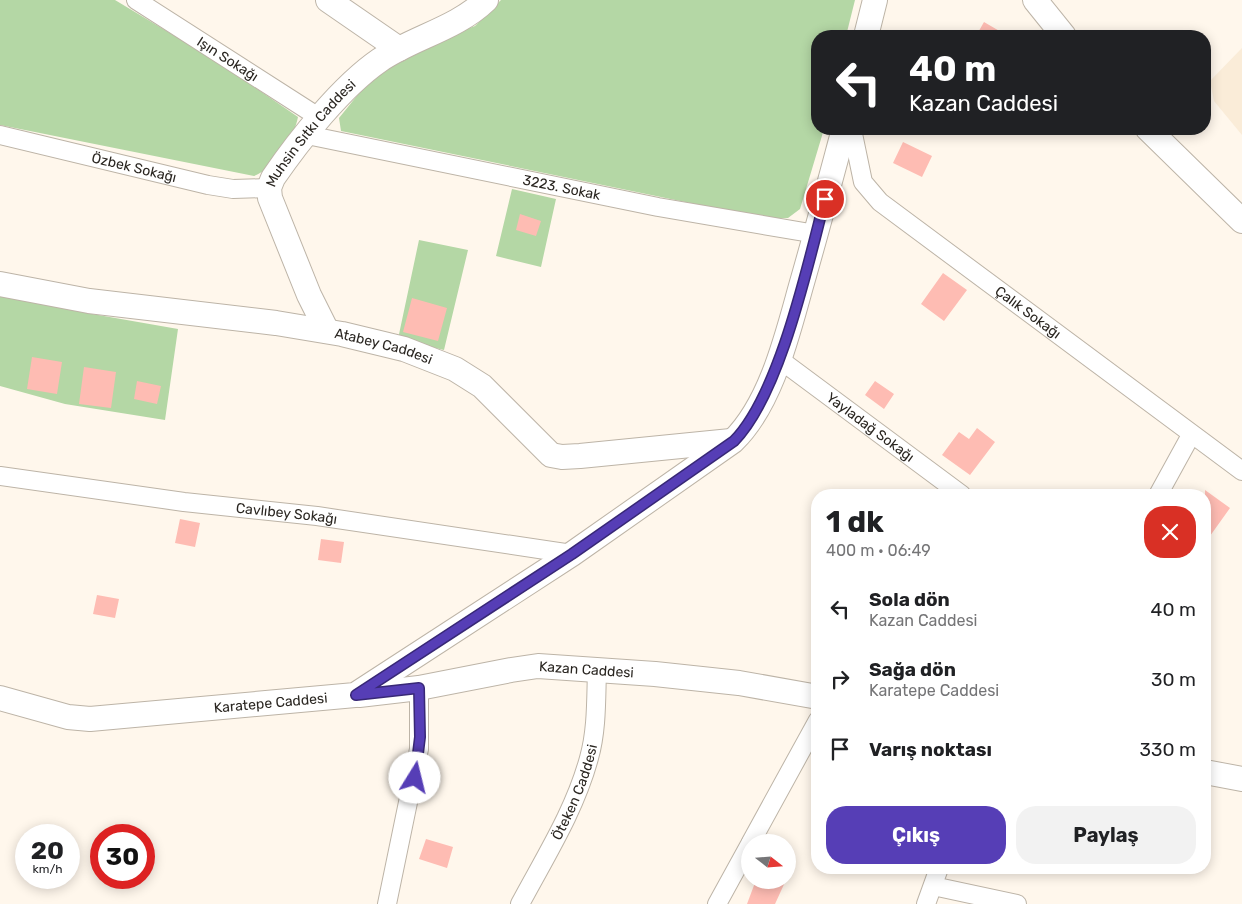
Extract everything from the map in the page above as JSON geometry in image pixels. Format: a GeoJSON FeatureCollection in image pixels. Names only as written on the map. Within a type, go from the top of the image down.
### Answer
{"type":"FeatureCollection","features":[{"type":"Feature","properties":{"kind":"street","name":"Işın Sokağı"},"geometry":{"type":"LineString","coordinates":[[136,0],[314,126]]}},
{"type":"Feature","properties":{"kind":"street"},"geometry":{"type":"LineString","coordinates":[[328,0],[399,49]]}},
{"type":"Feature","properties":{"kind":"street","name":"Muhsin Sıtkı Caddesi"},"geometry":{"type":"LineString","coordinates":[[327,331],[292,253],[270,198],[269,188],[280,167],[358,77],[399,49],[457,22],[486,0]]}},
{"type":"Feature","properties":{"kind":"street"},"geometry":{"type":"LineString","coordinates":[[868,30],[875,0]]}},
{"type":"Feature","properties":{"kind":"street"},"geometry":{"type":"LineString","coordinates":[[1035,0],[1059,30]]}},
{"type":"Feature","properties":{"kind":"street","name":"3223. Sokak"},"geometry":{"type":"LineString","coordinates":[[314,126],[658,207],[816,234]]}},
{"type":"Feature","properties":{"kind":"street","name":"Özbek Sokağı"},"geometry":{"type":"LineString","coordinates":[[0,135],[208,185],[233,188],[269,188]]}},
{"type":"Feature","properties":{"kind":"street","name":"Karatepe Caddesi"},"geometry":{"type":"LineString","coordinates":[[0,698],[68,717],[90,719],[356,695],[572,554],[734,441],[753,415],[779,358],[816,234],[842,135]]}},
{"type":"Feature","properties":{"kind":"street","name":"Çalık Sokağı"},"geometry":{"type":"LineString","coordinates":[[853,135],[863,182],[880,202],[1191,435],[1242,471]]}},
{"type":"Feature","properties":{"kind":"street"},"geometry":{"type":"LineString","coordinates":[[1154,135],[1242,221]]}},
{"type":"Feature","properties":{"kind":"street","name":"Atabey Caddesi"},"geometry":{"type":"LineString","coordinates":[[0,284],[89,302],[196,312],[327,331],[404,349],[455,369],[482,386],[551,455],[571,457],[734,441]]}},
{"type":"Feature","properties":{"kind":"street","name":"Yayladağ Sokağı"},"geometry":{"type":"LineString","coordinates":[[779,358],[954,489]]}},
{"type":"Feature","properties":{"kind":"street"},"geometry":{"type":"LineString","coordinates":[[1161,489],[1191,435]]}},
{"type":"Feature","properties":{"kind":"street","name":"Cavlıbey Sokağı"},"geometry":{"type":"LineString","coordinates":[[0,476],[184,502],[317,516],[572,554]]}},
{"type":"Feature","properties":{"kind":"street","name":"Kazan Caddesi"},"geometry":{"type":"LineString","coordinates":[[356,695],[419,688],[538,666],[739,683],[811,696]]}},
{"type":"Feature","properties":{"kind":"street","name":"Öteken Caddesi"},"geometry":{"type":"LineString","coordinates":[[520,904],[570,810],[584,774],[593,734],[598,670]]}},
{"type":"Feature","properties":{"kind":"street"},"geometry":{"type":"LineString","coordinates":[[387,904],[420,749],[419,688]]}},
{"type":"Feature","properties":{"kind":"street"},"geometry":{"type":"LineString","coordinates":[[755,834],[811,733]]}},
{"type":"Feature","properties":{"kind":"street"},"geometry":{"type":"LineString","coordinates":[[1211,773],[1242,779]]}},
{"type":"Feature","properties":{"kind":"street"},"geometry":{"type":"LineString","coordinates":[[717,904],[741,860]]}},
{"type":"Feature","properties":{"kind":"street"},"geometry":{"type":"LineString","coordinates":[[926,904],[937,874]]}},
{"type":"Feature","properties":{"kind":"street"},"geometry":{"type":"LineString","coordinates":[[933,886],[1017,904]]}},
{"type":"Feature","properties":{"kind":"shaded area"},"geometry":{"type":"Polygon","coordinates":[[[1242,48],[1242,135],[1214,101],[1211,80],[1242,48]]]}},
{"type":"Feature","properties":{"kind":"green space"},"geometry":{"type":"Polygon","coordinates":[[[0,0],[115,0],[218,62],[298,117],[288,143],[269,166],[254,176],[0,125],[0,0]]]}},
{"type":"Feature","properties":{"kind":"green space"},"geometry":{"type":"Polygon","coordinates":[[[501,0],[855,0],[848,30],[811,30],[811,135],[822,135],[800,209],[788,218],[768,219],[341,131],[339,118],[373,76],[418,47],[475,26],[501,0]]]}},
{"type":"Feature","properties":{"kind":"green space"},"geometry":{"type":"Polygon","coordinates":[[[512,189],[556,199],[541,267],[496,256],[512,189]]]}},
{"type":"Feature","properties":{"kind":"green space"},"geometry":{"type":"Polygon","coordinates":[[[419,240],[468,250],[444,350],[398,339],[419,240]]]}},
{"type":"Feature","properties":{"kind":"green space"},"geometry":{"type":"Polygon","coordinates":[[[0,293],[81,312],[178,329],[165,420],[65,404],[0,386],[0,293]]]}},
{"type":"Feature","properties":{"kind":"building"},"geometry":{"type":"Polygon","coordinates":[[[984,22],[998,30],[979,30],[984,22]]]}},
{"type":"Feature","properties":{"kind":"building"},"geometry":{"type":"Polygon","coordinates":[[[903,142],[932,156],[922,177],[893,163],[903,142]]]}},
{"type":"Feature","properties":{"kind":"building"},"geometry":{"type":"Polygon","coordinates":[[[520,214],[541,221],[536,236],[516,230],[520,214]]]}},
{"type":"Feature","properties":{"kind":"building"},"geometry":{"type":"Polygon","coordinates":[[[943,273],[967,290],[944,321],[921,304],[943,273]]]}},
{"type":"Feature","properties":{"kind":"building"},"geometry":{"type":"Polygon","coordinates":[[[412,298],[447,308],[438,341],[403,332],[412,298]]]}},
{"type":"Feature","properties":{"kind":"building"},"geometry":{"type":"Polygon","coordinates":[[[32,357],[62,362],[57,394],[27,389],[32,357]]]}},
{"type":"Feature","properties":{"kind":"building"},"geometry":{"type":"Polygon","coordinates":[[[84,367],[116,372],[111,408],[79,404],[84,367]]]}},
{"type":"Feature","properties":{"kind":"building"},"geometry":{"type":"Polygon","coordinates":[[[137,381],[161,386],[157,404],[134,399],[137,381]]]}},
{"type":"Feature","properties":{"kind":"building"},"geometry":{"type":"Polygon","coordinates":[[[875,381],[894,394],[884,409],[865,395],[875,381]]]}},
{"type":"Feature","properties":{"kind":"building"},"geometry":{"type":"Polygon","coordinates":[[[977,428],[995,442],[970,475],[942,455],[959,432],[969,439],[977,428]]]}},
{"type":"Feature","properties":{"kind":"building"},"geometry":{"type":"Polygon","coordinates":[[[1211,494],[1230,508],[1211,535],[1211,494]]]}},
{"type":"Feature","properties":{"kind":"building"},"geometry":{"type":"Polygon","coordinates":[[[180,519],[200,523],[195,547],[175,543],[180,519]]]}},
{"type":"Feature","properties":{"kind":"building"},"geometry":{"type":"Polygon","coordinates":[[[321,539],[344,542],[341,563],[318,560],[321,539]]]}},
{"type":"Feature","properties":{"kind":"building"},"geometry":{"type":"Polygon","coordinates":[[[97,595],[119,599],[115,618],[93,614],[97,595]]]}},
{"type":"Feature","properties":{"kind":"building"},"geometry":{"type":"Polygon","coordinates":[[[426,839],[453,847],[447,868],[419,859],[426,839]]]}},
{"type":"Feature","properties":{"kind":"building"},"geometry":{"type":"Polygon","coordinates":[[[753,889],[782,889],[775,904],[747,904],[753,889]]]}},
{"type":"Feature","properties":{"kind":"route"},"geometry":{"type":"LineString","coordinates":[[415,778],[420,749],[419,688],[356,695],[572,554],[734,441],[743,432],[768,385],[779,358],[825,199]]}}]}
